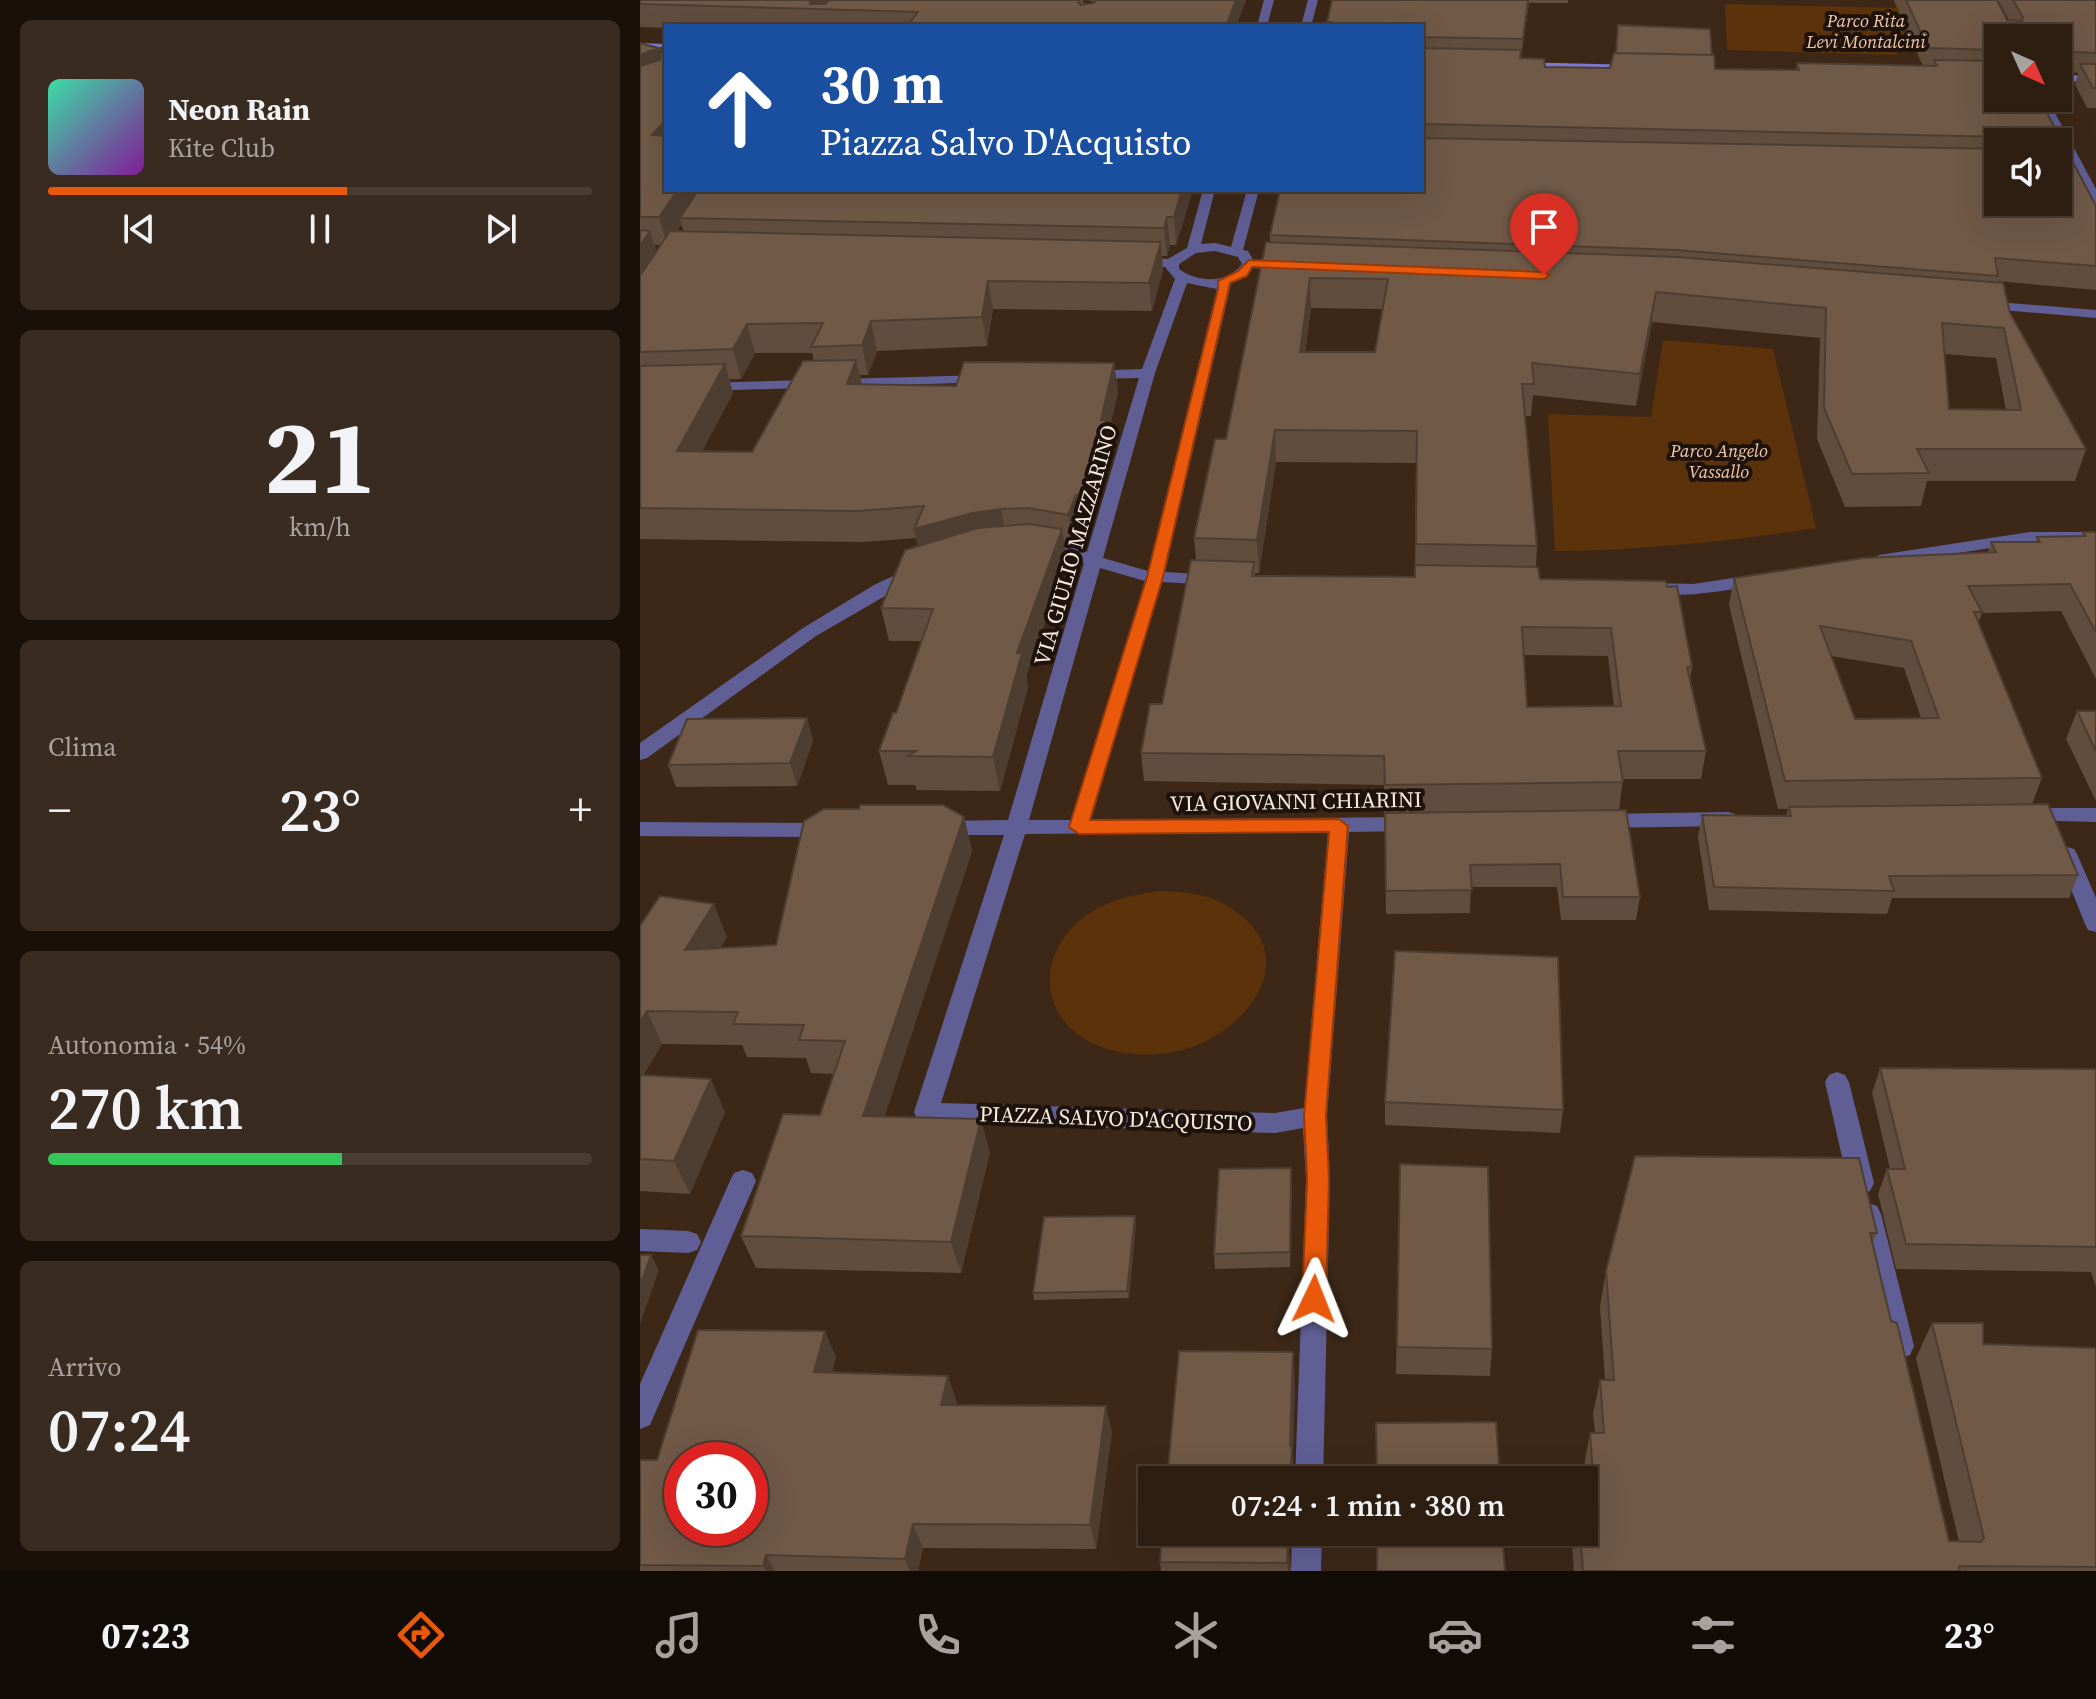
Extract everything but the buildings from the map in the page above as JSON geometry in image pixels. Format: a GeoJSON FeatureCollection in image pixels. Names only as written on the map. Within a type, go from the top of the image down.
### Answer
{"type":"FeatureCollection","features":[{"type":"Feature","properties":{"kind":"main road"},"geometry":{"type":"LineString","coordinates":[[640,46],[664,47]]}},
{"type":"Feature","properties":{"kind":"main road"},"geometry":{"type":"LineString","coordinates":[[1499,64],[1653,68]]}},
{"type":"Feature","properties":{"kind":"main road"},"geometry":{"type":"LineString","coordinates":[[2072,78],[2096,79]]}},
{"type":"Feature","properties":{"kind":"street"},"geometry":{"type":"LineString","coordinates":[[1046,0],[1092,7],[1095,12],[1090,24]]}},
{"type":"Feature","properties":{"kind":"street"},"geometry":{"type":"LineString","coordinates":[[1263,24],[1269,0]]}},
{"type":"Feature","properties":{"kind":"street"},"geometry":{"type":"LineString","coordinates":[[1307,24],[1313,0]]}},
{"type":"Feature","properties":{"kind":"street"},"geometry":{"type":"LineString","coordinates":[[2048,112],[2096,201]]}},
{"type":"Feature","properties":{"kind":"street"},"geometry":{"type":"LineString","coordinates":[[1193,250],[1208,192]]}},
{"type":"Feature","properties":{"kind":"street"},"geometry":{"type":"LineString","coordinates":[[1236,251],[1252,192]]}},
{"type":"Feature","properties":{"kind":"street"},"geometry":{"type":"LineString","coordinates":[[1249,264],[1242,274],[1224,281],[1202,283],[1182,278],[1172,270],[1177,256],[1215,247],[1236,251],[1249,264],[1304,266]]}},
{"type":"Feature","properties":{"kind":"street"},"geometry":{"type":"LineString","coordinates":[[1127,262],[1172,263]]}},
{"type":"Feature","properties":{"kind":"street","name":"VIA GIULIO MAZZARINO"},"geometry":{"type":"LineString","coordinates":[[1016,827],[1148,373],[1182,278]]}},
{"type":"Feature","properties":{"kind":"street"},"geometry":{"type":"LineString","coordinates":[[1079,827],[1155,577],[1224,281]]}},
{"type":"Feature","properties":{"kind":"street"},"geometry":{"type":"LineString","coordinates":[[1971,304],[2096,314]]}},
{"type":"Feature","properties":{"kind":"street"},"geometry":{"type":"LineString","coordinates":[[1066,376],[1148,373]]}},
{"type":"Feature","properties":{"kind":"street"},"geometry":{"type":"LineString","coordinates":[[683,388],[1004,378]]}},
{"type":"Feature","properties":{"kind":"street"},"geometry":{"type":"LineString","coordinates":[[1858,563],[2030,537],[2096,537]]}},
{"type":"Feature","properties":{"kind":"street"},"geometry":{"type":"LineString","coordinates":[[1019,549],[1064,550],[1128,573],[1155,577],[1235,580]]}},
{"type":"Feature","properties":{"kind":"street"},"geometry":{"type":"LineString","coordinates":[[640,753],[881,587],[935,564]]}},
{"type":"Feature","properties":{"kind":"street"},"geometry":{"type":"LineString","coordinates":[[1632,588],[1693,589],[1783,575]]}},
{"type":"Feature","properties":{"kind":"street"},"geometry":{"type":"LineString","coordinates":[[2051,814],[2096,924]]}},
{"type":"Feature","properties":{"kind":"street"},"geometry":{"type":"LineString","coordinates":[[2004,815],[2096,815]]}},
{"type":"Feature","properties":{"kind":"street"},"geometry":{"type":"LineString","coordinates":[[1581,822],[1753,819]]}},
{"type":"Feature","properties":{"kind":"street","name":"VIA GIOVANNI CHIARINI"},"geometry":{"type":"LineString","coordinates":[[922,828],[1440,824]]}},
{"type":"Feature","properties":{"kind":"street"},"geometry":{"type":"LineString","coordinates":[[1309,1466],[1318,1179],[1315,1116],[1339,826]]}},
{"type":"Feature","properties":{"kind":"street","name":"PIAZZA SALVO D'ACQUISTO"},"geometry":{"type":"LineString","coordinates":[[1016,827],[926,1112],[1275,1123],[1315,1116]]}},
{"type":"Feature","properties":{"kind":"street"},"geometry":{"type":"LineString","coordinates":[[640,829],[844,830]]}},
{"type":"Feature","properties":{"kind":"street"},"geometry":{"type":"LineString","coordinates":[[1837,1082],[1906,1377]]}},
{"type":"Feature","properties":{"kind":"street"},"geometry":{"type":"LineString","coordinates":[[640,1416],[743,1181]]}},
{"type":"Feature","properties":{"kind":"street"},"geometry":{"type":"LineString","coordinates":[[640,1240],[688,1242]]}},
{"type":"Feature","properties":{"kind":"street"},"geometry":{"type":"LineString","coordinates":[[1306,1571],[1307,1546]]}},
{"type":"Feature","properties":{"kind":"green space","name":"Parco Rita Levi Montalcini"},"geometry":{"type":"Polygon","coordinates":[[[1894,0],[1984,55],[1984,64],[1920,62],[1916,51],[1928,35],[1890,34],[1898,55],[1727,50],[1725,4],[1896,8],[1894,0]]]}},
{"type":"Feature","properties":{"kind":"green space","name":"Parco Angelo Vassallo"},"geometry":{"type":"Polygon","coordinates":[[[1663,340],[1773,349],[1816,528],[1686,544],[1555,551],[1548,414],[1651,417],[1663,340]]]}},
{"type":"Feature","properties":{"kind":"green space"},"geometry":{"type":"Polygon","coordinates":[[[1157,891],[1190,893],[1214,899],[1250,923],[1264,946],[1266,970],[1257,994],[1241,1016],[1218,1034],[1190,1048],[1160,1054],[1133,1054],[1107,1049],[1071,1029],[1059,1013],[1051,995],[1053,958],[1075,925],[1093,911],[1116,900],[1157,891]]]}},
{"type":"Feature","properties":{"kind":"route"},"geometry":{"type":"LineString","coordinates":[[1314,1299],[1318,1179],[1315,1116],[1339,826],[1079,827],[1155,577],[1224,281],[1242,274],[1249,264],[1544,275]]}}]}
